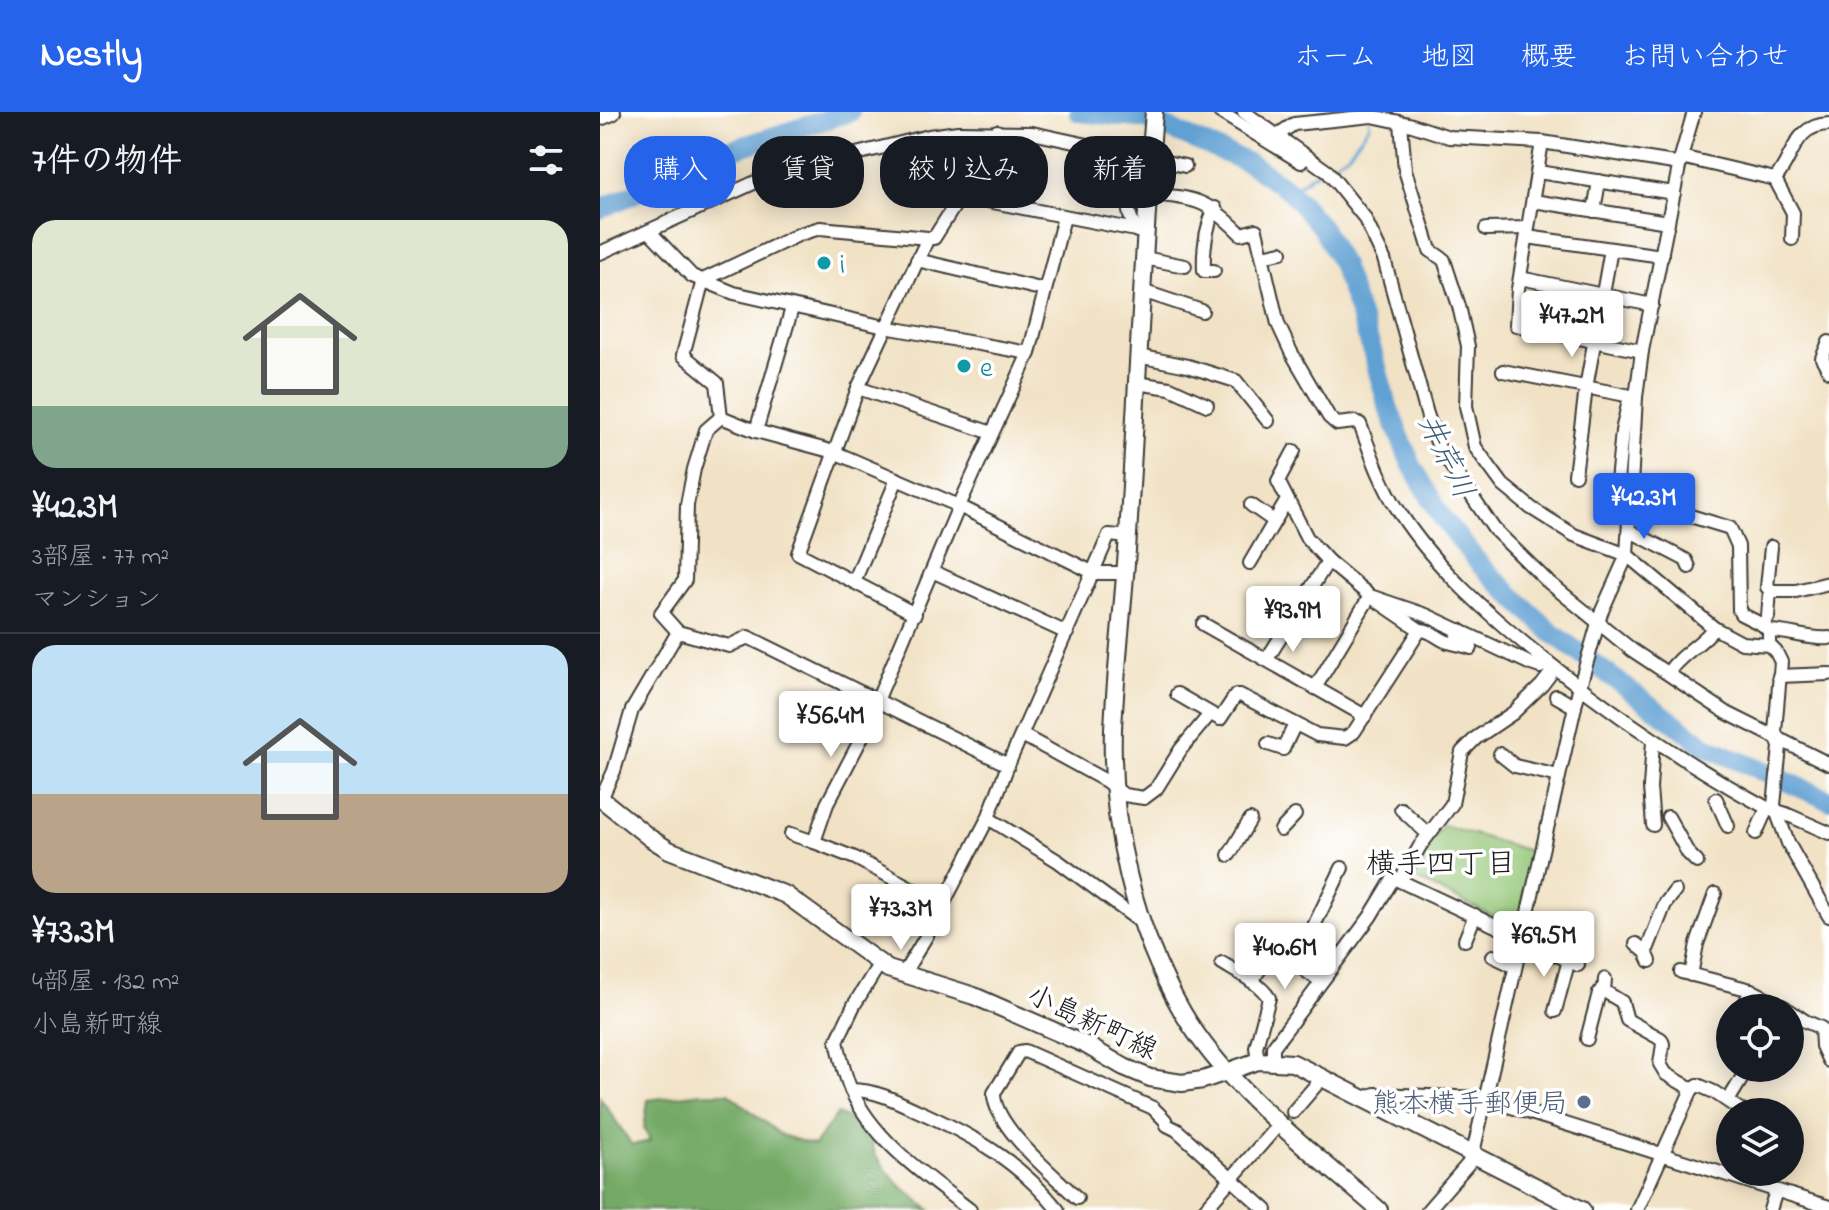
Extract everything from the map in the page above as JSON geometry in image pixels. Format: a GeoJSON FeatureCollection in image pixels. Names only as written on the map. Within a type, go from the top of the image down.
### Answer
{"type":"FeatureCollection","features":[{"type":"Feature","properties":{"kind":"street"},"geometry":{"type":"LineString","coordinates":[[600,117],[612,112]]}},
{"type":"Feature","properties":{"kind":"street"},"geometry":{"type":"LineString","coordinates":[[1152,136],[1154,112]]}},
{"type":"Feature","properties":{"kind":"street"},"geometry":{"type":"LineString","coordinates":[[1220,112],[1242,123],[1332,185],[1340,185]]}},
{"type":"Feature","properties":{"kind":"street"},"geometry":{"type":"LineString","coordinates":[[1616,492],[1622,431],[1633,396],[1680,160],[1694,112]]}},
{"type":"Feature","properties":{"kind":"street"},"geometry":{"type":"LineString","coordinates":[[1248,113],[1328,172],[1364,217],[1384,259],[1427,414],[1446,459],[1494,529],[1518,554],[1632,650],[1700,697],[1779,744],[1829,764]]}},
{"type":"Feature","properties":{"kind":"street"},"geometry":{"type":"LineString","coordinates":[[1277,135],[1294,124],[1334,116],[1367,115],[1449,137],[1542,142],[1680,160],[1775,179]]}},
{"type":"Feature","properties":{"kind":"street"},"geometry":{"type":"LineString","coordinates":[[1775,179],[1800,136],[1820,120]]}},
{"type":"Feature","properties":{"kind":"street"},"geometry":{"type":"LineString","coordinates":[[1401,123],[1409,184],[1430,250],[1444,260],[1459,306],[1468,346],[1466,406],[1475,447],[1503,485],[1531,508],[1574,535],[1627,555],[1714,628],[1749,645],[1767,634],[1784,631],[1819,639],[1829,638]]}},
{"type":"Feature","properties":{"kind":"street"},"geometry":{"type":"LineString","coordinates":[[600,253],[771,175],[929,136],[997,131],[1032,133],[1064,140]]}},
{"type":"Feature","properties":{"kind":"street"},"geometry":{"type":"LineString","coordinates":[[996,136],[997,131]]}},
{"type":"Feature","properties":{"kind":"street"},"geometry":{"type":"LineString","coordinates":[[1542,142],[1520,278],[1516,325],[1642,351]]}},
{"type":"Feature","properties":{"kind":"street"},"geometry":{"type":"LineString","coordinates":[[1176,163],[1185,166]]}},
{"type":"Feature","properties":{"kind":"street"},"geometry":{"type":"LineString","coordinates":[[1538,172],[1674,193]]}},
{"type":"Feature","properties":{"kind":"street"},"geometry":{"type":"LineString","coordinates":[[1775,179],[1793,213],[1792,239]]}},
{"type":"Feature","properties":{"kind":"street"},"geometry":{"type":"LineString","coordinates":[[1594,211],[1599,181]]}},
{"type":"Feature","properties":{"kind":"street"},"geometry":{"type":"LineString","coordinates":[[1176,198],[1215,208],[1241,234],[1256,230],[1278,292],[1278,324],[1291,352],[1322,391],[1329,417],[1337,424],[1360,424],[1397,509],[1450,575],[1507,630],[1653,741],[1772,808],[1829,833]]}},
{"type":"Feature","properties":{"kind":"street"},"geometry":{"type":"LineString","coordinates":[[1533,201],[1668,222]]}},
{"type":"Feature","properties":{"kind":"street"},"geometry":{"type":"LineString","coordinates":[[721,417],[717,383],[683,355],[703,280],[800,234],[820,228],[934,238],[954,208]]}},
{"type":"Feature","properties":{"kind":"street"},"geometry":{"type":"LineString","coordinates":[[1020,208],[1141,231]]}},
{"type":"Feature","properties":{"kind":"street"},"geometry":{"type":"LineString","coordinates":[[1128,208],[1129,215],[1141,231]]}},
{"type":"Feature","properties":{"kind":"street"},"geometry":{"type":"LineString","coordinates":[[1145,208],[1141,231],[1144,258],[1128,537],[1113,730],[1114,787],[1120,836],[1142,923],[1183,1013],[1211,1055],[1226,1071],[1286,1118],[1379,1210]]}},
{"type":"Feature","properties":{"kind":"street"},"geometry":{"type":"LineString","coordinates":[[1214,271],[1204,271],[1204,264],[1208,226],[1215,208]]}},
{"type":"Feature","properties":{"kind":"street"},"geometry":{"type":"LineString","coordinates":[[814,842],[827,804],[878,700],[959,506],[1029,353],[1064,217]]}},
{"type":"Feature","properties":{"kind":"street"},"geometry":{"type":"LineString","coordinates":[[1486,229],[1527,232],[1662,256]]}},
{"type":"Feature","properties":{"kind":"street"},"geometry":{"type":"LineString","coordinates":[[650,232],[692,276],[734,293],[885,327],[1029,353]]}},
{"type":"Feature","properties":{"kind":"street"},"geometry":{"type":"LineString","coordinates":[[915,614],[798,553],[858,388],[928,238]]}},
{"type":"Feature","properties":{"kind":"street"},"geometry":{"type":"LineString","coordinates":[[1575,475],[1586,388],[1611,249]]}},
{"type":"Feature","properties":{"kind":"street"},"geometry":{"type":"LineString","coordinates":[[1263,256],[1281,252]]}},
{"type":"Feature","properties":{"kind":"street"},"geometry":{"type":"LineString","coordinates":[[1144,258],[1185,266]]}},
{"type":"Feature","properties":{"kind":"street"},"geometry":{"type":"LineString","coordinates":[[917,260],[1045,290]]}},
{"type":"Feature","properties":{"kind":"street"},"geometry":{"type":"LineString","coordinates":[[1520,278],[1652,305]]}},
{"type":"Feature","properties":{"kind":"street"},"geometry":{"type":"LineString","coordinates":[[1142,291],[1202,311]]}},
{"type":"Feature","properties":{"kind":"street"},"geometry":{"type":"LineString","coordinates":[[756,431],[792,308]]}},
{"type":"Feature","properties":{"kind":"street"},"geometry":{"type":"LineString","coordinates":[[1829,342],[1822,358],[1829,371]]}},
{"type":"Feature","properties":{"kind":"street"},"geometry":{"type":"LineString","coordinates":[[1291,352],[1304,344]]}},
{"type":"Feature","properties":{"kind":"street"},"geometry":{"type":"LineString","coordinates":[[1138,356],[1188,366],[1236,381],[1268,421]]}},
{"type":"Feature","properties":{"kind":"street"},"geometry":{"type":"LineString","coordinates":[[1503,371],[1633,396]]}},
{"type":"Feature","properties":{"kind":"street"},"geometry":{"type":"LineString","coordinates":[[1136,383],[1170,388],[1207,405]]}},
{"type":"Feature","properties":{"kind":"street"},"geometry":{"type":"LineString","coordinates":[[858,388],[992,433]]}},
{"type":"Feature","properties":{"kind":"street"},"geometry":{"type":"LineString","coordinates":[[1428,1210],[1468,1164],[1473,1153],[1483,1098],[1579,687],[1598,624],[1627,555],[1633,396]]}},
{"type":"Feature","properties":{"kind":"street"},"geometry":{"type":"LineString","coordinates":[[721,417],[756,431],[834,452],[959,506],[1094,573],[1124,573]]}},
{"type":"Feature","properties":{"kind":"street"},"geometry":{"type":"LineString","coordinates":[[721,417],[706,430],[694,469],[687,505],[685,580],[661,613],[678,632],[729,646],[748,637],[1008,765]]}},
{"type":"Feature","properties":{"kind":"street"},"geometry":{"type":"LineString","coordinates":[[1294,451],[1278,481],[1307,538],[1328,561],[1370,596],[1420,630],[1428,630],[1448,642],[1471,648],[1457,637],[1460,630]]}},
{"type":"Feature","properties":{"kind":"street"},"geometry":{"type":"LineString","coordinates":[[854,582],[897,479]]}},
{"type":"Feature","properties":{"kind":"street"},"geometry":{"type":"LineString","coordinates":[[1250,563],[1287,500]]}},
{"type":"Feature","properties":{"kind":"street"},"geometry":{"type":"LineString","coordinates":[[1251,505],[1274,521]]}},
{"type":"Feature","properties":{"kind":"street"},"geometry":{"type":"LineString","coordinates":[[1631,505],[1643,523],[1648,507],[1672,513]]}},
{"type":"Feature","properties":{"kind":"street"},"geometry":{"type":"LineString","coordinates":[[1631,505],[1730,528],[1738,546],[1739,610],[1767,634],[1781,662],[1775,731],[1779,744],[1772,808],[1756,833]]}},
{"type":"Feature","properties":{"kind":"street"},"geometry":{"type":"LineString","coordinates":[[1630,531],[1686,560],[1689,567]]}},
{"type":"Feature","properties":{"kind":"street"},"geometry":{"type":"LineString","coordinates":[[904,973],[988,818],[1008,765],[1109,535],[1128,537]]}},
{"type":"Feature","properties":{"kind":"street"},"geometry":{"type":"LineString","coordinates":[[1767,634],[1771,547]]}},
{"type":"Feature","properties":{"kind":"street"},"geometry":{"type":"LineString","coordinates":[[1267,659],[1328,561]]}},
{"type":"Feature","properties":{"kind":"street"},"geometry":{"type":"LineString","coordinates":[[932,571],[1067,633]]}},
{"type":"Feature","properties":{"kind":"street"},"geometry":{"type":"LineString","coordinates":[[1770,589],[1796,591],[1829,583]]}},
{"type":"Feature","properties":{"kind":"street"},"geometry":{"type":"LineString","coordinates":[[1370,596],[1399,604],[1531,664],[1552,666]]}},
{"type":"Feature","properties":{"kind":"street"},"geometry":{"type":"LineString","coordinates":[[1315,688],[1370,596]]}},
{"type":"Feature","properties":{"kind":"street"},"geometry":{"type":"LineString","coordinates":[[1203,624],[1365,716]]}},
{"type":"Feature","properties":{"kind":"street"},"geometry":{"type":"LineString","coordinates":[[1668,673],[1714,628]]}},
{"type":"Feature","properties":{"kind":"street"},"geometry":{"type":"LineString","coordinates":[[1177,694],[1220,719],[1236,695],[1240,695],[1317,735],[1345,738],[1354,732],[1420,630]]}},
{"type":"Feature","properties":{"kind":"street"},"geometry":{"type":"LineString","coordinates":[[601,799],[614,771],[632,710],[678,632]]}},
{"type":"Feature","properties":{"kind":"street"},"geometry":{"type":"LineString","coordinates":[[1552,666],[1542,685],[1513,713],[1476,738],[1462,752],[1452,804],[1428,834],[1400,881],[1574,962],[1555,1011]]}},
{"type":"Feature","properties":{"kind":"street"},"geometry":{"type":"LineString","coordinates":[[1779,676],[1829,674]]}},
{"type":"Feature","properties":{"kind":"street"},"geometry":{"type":"LineString","coordinates":[[1556,696],[1575,707]]}},
{"type":"Feature","properties":{"kind":"street"},"geometry":{"type":"LineString","coordinates":[[1022,735],[1127,797],[1149,796],[1210,714]]}},
{"type":"Feature","properties":{"kind":"street"},"geometry":{"type":"LineString","coordinates":[[1268,744],[1283,749],[1295,724]]}},
{"type":"Feature","properties":{"kind":"street"},"geometry":{"type":"LineString","coordinates":[[1653,741],[1650,788],[1653,825]]}},
{"type":"Feature","properties":{"kind":"street"},"geometry":{"type":"LineString","coordinates":[[1500,754],[1515,766],[1559,776]]}},
{"type":"Feature","properties":{"kind":"street","name":"小島新町線"},"geometry":{"type":"LineString","coordinates":[[601,799],[669,850],[786,895],[888,969],[974,996],[1086,1045],[1150,1078],[1182,1083],[1203,1080],[1265,1060]]}},
{"type":"Feature","properties":{"kind":"street"},"geometry":{"type":"LineString","coordinates":[[1716,799],[1728,826]]}},
{"type":"Feature","properties":{"kind":"street"},"geometry":{"type":"LineString","coordinates":[[1772,808],[1788,843],[1824,900],[1829,916]]}},
{"type":"Feature","properties":{"kind":"street"},"geometry":{"type":"LineString","coordinates":[[1401,809],[1428,834]]}},
{"type":"Feature","properties":{"kind":"street"},"geometry":{"type":"LineString","coordinates":[[1281,830],[1295,815]]}},
{"type":"Feature","properties":{"kind":"street"},"geometry":{"type":"LineString","coordinates":[[1668,817],[1688,853],[1697,862]]}},
{"type":"Feature","properties":{"kind":"street"},"geometry":{"type":"LineString","coordinates":[[988,818],[1058,861],[1142,923]]}},
{"type":"Feature","properties":{"kind":"street"},"geometry":{"type":"LineString","coordinates":[[1229,855],[1250,820]]}},
{"type":"Feature","properties":{"kind":"street"},"geometry":{"type":"LineString","coordinates":[[791,834],[855,858],[941,904]]}},
{"type":"Feature","properties":{"kind":"street"},"geometry":{"type":"LineString","coordinates":[[1320,981],[1292,961],[1309,936],[1342,868]]}},
{"type":"Feature","properties":{"kind":"street"},"geometry":{"type":"LineString","coordinates":[[1265,1060],[1320,981],[1370,917],[1393,879]]}},
{"type":"Feature","properties":{"kind":"street"},"geometry":{"type":"LineString","coordinates":[[1644,952],[1665,904],[1675,891]]}},
{"type":"Feature","properties":{"kind":"street"},"geometry":{"type":"LineString","coordinates":[[1715,894],[1686,974],[1759,994]]}},
{"type":"Feature","properties":{"kind":"street"},"geometry":{"type":"LineString","coordinates":[[1465,940],[1475,915]]}},
{"type":"Feature","properties":{"kind":"street"},"geometry":{"type":"LineString","coordinates":[[1251,981],[1274,951]]}},
{"type":"Feature","properties":{"kind":"street"},"geometry":{"type":"LineString","coordinates":[[1493,956],[1514,966]]}},
{"type":"Feature","properties":{"kind":"street"},"geometry":{"type":"LineString","coordinates":[[880,963],[854,1005],[837,1041],[851,1090],[867,1118],[911,1165],[970,1210]]}},
{"type":"Feature","properties":{"kind":"street"},"geometry":{"type":"LineString","coordinates":[[1222,963],[1251,981],[1269,998],[1256,1047],[1265,1060],[1293,1063],[1582,1210]]}},
{"type":"Feature","properties":{"kind":"street"},"geometry":{"type":"LineString","coordinates":[[1587,1039],[1604,984],[1607,993],[1622,1002],[1627,1020],[1661,1039],[1660,1064],[1666,1074],[1692,1089]]}},
{"type":"Feature","properties":{"kind":"street"},"geometry":{"type":"LineString","coordinates":[[1749,994],[1751,990]]}},
{"type":"Feature","properties":{"kind":"street"},"geometry":{"type":"LineString","coordinates":[[1804,1020],[1825,1028],[1822,1046],[1829,1061]]}},
{"type":"Feature","properties":{"kind":"street"},"geometry":{"type":"LineString","coordinates":[[1077,1198],[1026,1147],[1004,1120],[994,1100],[994,1093],[1019,1052],[1025,1051],[1153,1108],[1169,1127],[1177,1130],[1266,1210]]}},
{"type":"Feature","properties":{"kind":"street"},"geometry":{"type":"LineString","coordinates":[[1204,1210],[1322,1078]]}},
{"type":"Feature","properties":{"kind":"street"},"geometry":{"type":"LineString","coordinates":[[1637,1210],[1692,1089],[1698,1085],[1722,1098]]}},
{"type":"Feature","properties":{"kind":"street"},"geometry":{"type":"LineString","coordinates":[[851,1090],[868,1090],[890,1098],[975,1138],[1013,1164],[1058,1210]]}},
{"type":"Feature","properties":{"kind":"street"},"geometry":{"type":"LineString","coordinates":[[1364,1098],[1375,1094],[1483,1098],[1829,1207]]}},
{"type":"Feature","properties":{"kind":"street"},"geometry":{"type":"LineString","coordinates":[[1770,1210],[1776,1191]]}},
{"type":"Feature","properties":{"kind":"green space"},"geometry":{"type":"Polygon","coordinates":[[[1443,825],[1536,853],[1517,928],[1408,875],[1443,825]]]}},
{"type":"Feature","properties":{"kind":"green space"},"geometry":{"type":"Polygon","coordinates":[[[728,1093],[781,1135],[814,1145],[837,1114],[868,1127],[875,1155],[896,1182],[930,1210],[600,1210],[600,1097],[632,1145],[650,1141],[644,1127],[648,1100],[728,1093]]]}},
{"type":"Feature","properties":{"kind":"waterway","name":"井芹川"},"geometry":{"type":"LineString","coordinates":[[600,209],[731,150],[850,112]]}},
{"type":"Feature","properties":{"kind":"waterway","name":"井芹川"},"geometry":{"type":"LineString","coordinates":[[1079,112],[1146,119],[1251,164],[1290,191],[1322,228],[1341,263],[1371,347],[1388,407],[1411,464],[1443,519],[1481,566],[1551,632],[1707,747],[1829,800]]}},
{"type":"Feature","properties":{"kind":"waterway"},"geometry":{"type":"LineString","coordinates":[[1329,166],[1348,154],[1370,125],[1369,120]]}},
{"type":"Feature","properties":{"kind":"waterway"},"geometry":{"type":"LineString","coordinates":[[1290,191],[1318,171]]}},
{"type":"Feature","properties":{"kind":"place","name":"i"},"geometry":{"type":"Point","coordinates":[824,263]}},
{"type":"Feature","properties":{"kind":"place","name":"e"},"geometry":{"type":"Point","coordinates":[964,366]}},
{"type":"Feature","properties":{"kind":"place","name":"熊本横手郵便局"},"geometry":{"type":"Point","coordinates":[1584,1102]}},
{"type":"Feature","properties":{"kind":"district","name":"横手四丁目"},"geometry":{"type":"Point","coordinates":[1441,863]}}]}
